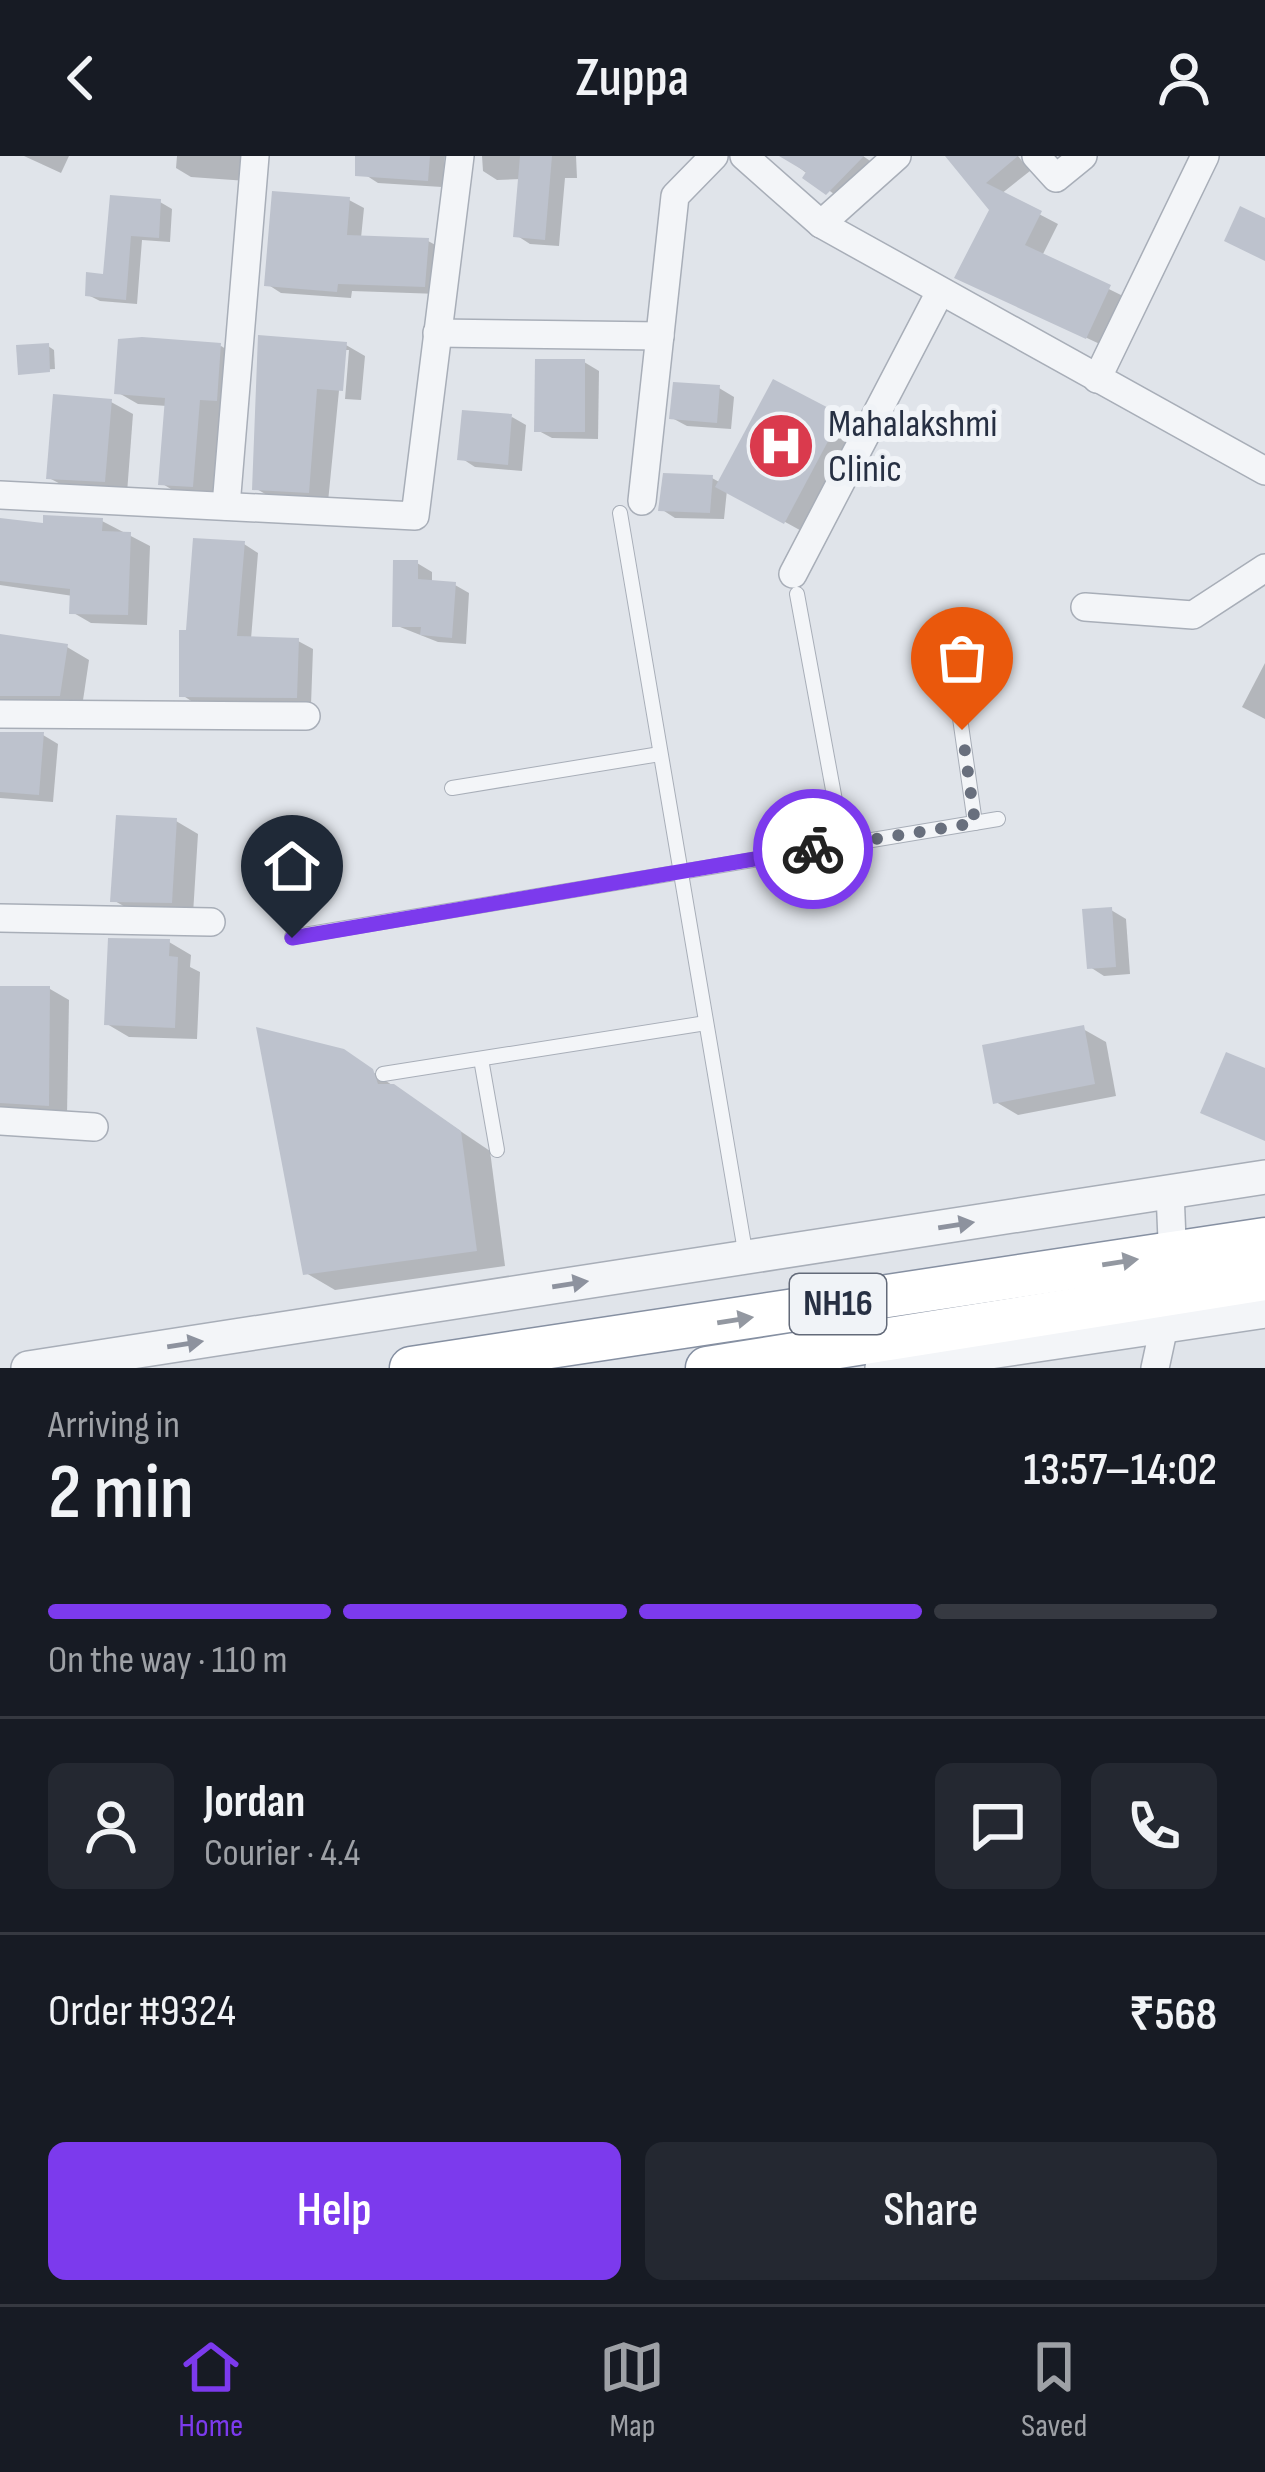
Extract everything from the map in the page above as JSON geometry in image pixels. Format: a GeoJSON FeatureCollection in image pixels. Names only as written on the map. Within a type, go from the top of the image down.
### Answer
{"type":"FeatureCollection","features":[{"type":"Feature","properties":{"kind":"highway","name":"NH16"},"geometry":{"type":"LineString","coordinates":[[706,1368],[1170,1291],[1265,1239]]}},
{"type":"Feature","properties":{"kind":"highway","name":"NH16"},"geometry":{"type":"LineString","coordinates":[[411,1368],[1265,1279]]}},
{"type":"Feature","properties":{"kind":"street"},"geometry":{"type":"LineString","coordinates":[[226,506],[255,156]]}},
{"type":"Feature","properties":{"kind":"street"},"geometry":{"type":"LineString","coordinates":[[0,495],[415,516],[460,156]]}},
{"type":"Feature","properties":{"kind":"street"},"geometry":{"type":"LineString","coordinates":[[631,507],[660,336],[675,196],[714,156]]}},
{"type":"Feature","properties":{"kind":"street"},"geometry":{"type":"LineString","coordinates":[[745,156],[821,224],[1265,471]]}},
{"type":"Feature","properties":{"kind":"street"},"geometry":{"type":"LineString","coordinates":[[821,224],[897,156]]}},
{"type":"Feature","properties":{"kind":"street"},"geometry":{"type":"LineString","coordinates":[[1036,156],[1056,178],[1083,156]]}},
{"type":"Feature","properties":{"kind":"street"},"geometry":{"type":"LineString","coordinates":[[1097,379],[1205,156]]}},
{"type":"Feature","properties":{"kind":"street"},"geometry":{"type":"LineString","coordinates":[[795,584],[940,292]]}},
{"type":"Feature","properties":{"kind":"street"},"geometry":{"type":"LineString","coordinates":[[437,332],[660,336]]}},
{"type":"Feature","properties":{"kind":"street"},"geometry":{"type":"LineString","coordinates":[[1085,607],[1193,615],[1265,568]]}},
{"type":"Feature","properties":{"kind":"street"},"geometry":{"type":"LineString","coordinates":[[0,714],[306,716]]}},
{"type":"Feature","properties":{"kind":"street"},"geometry":{"type":"LineString","coordinates":[[0,918],[211,922]]}},
{"type":"Feature","properties":{"kind":"street"},"geometry":{"type":"LineString","coordinates":[[0,1121],[94,1127]]}},
{"type":"Feature","properties":{"kind":"street"},"geometry":{"type":"LineString","coordinates":[[28,1368],[1265,1177]]}},
{"type":"Feature","properties":{"kind":"street"},"geometry":{"type":"LineString","coordinates":[[1155,1368],[1170,1291],[1170,1192]]}},
{"type":"Feature","properties":{"kind":"street"},"geometry":{"type":"LineString","coordinates":[[882,1368],[1170,1291],[1265,1311]]}},
{"type":"Feature","properties":{"kind":"lane"},"geometry":{"type":"LineString","coordinates":[[631,507],[661,754],[746,1257]]}},
{"type":"Feature","properties":{"kind":"lane"},"geometry":{"type":"LineString","coordinates":[[795,584],[843,844]]}},
{"type":"Feature","properties":{"kind":"lane"},"geometry":{"type":"LineString","coordinates":[[955,683],[975,823]]}},
{"type":"Feature","properties":{"kind":"lane"},"geometry":{"type":"LineString","coordinates":[[452,788],[661,754]]}},
{"type":"Feature","properties":{"kind":"lane"},"geometry":{"type":"LineString","coordinates":[[292,938],[998,819]]}},
{"type":"Feature","properties":{"kind":"lane"},"geometry":{"type":"LineString","coordinates":[[383,1074],[706,1022]]}},
{"type":"Feature","properties":{"kind":"lane"},"geometry":{"type":"LineString","coordinates":[[481,1059],[497,1150]]}},
{"type":"Feature","properties":{"kind":"building"},"geometry":{"type":"Polygon","coordinates":[[[355,156],[430,156],[428,181],[355,176],[355,156]]]}},
{"type":"Feature","properties":{"kind":"building"},"geometry":{"type":"Polygon","coordinates":[[[520,156],[552,156],[545,240],[513,237],[520,156]]]}},
{"type":"Feature","properties":{"kind":"building"},"geometry":{"type":"Polygon","coordinates":[[[779,156],[864,156],[826,195],[802,178],[806,172],[779,156]]]}},
{"type":"Feature","properties":{"kind":"building"},"geometry":{"type":"Polygon","coordinates":[[[945,156],[1018,156],[986,183],[1042,211],[1025,245],[1111,285],[1086,339],[954,278],[989,210],[945,156]]]}},
{"type":"Feature","properties":{"kind":"building"},"geometry":{"type":"Polygon","coordinates":[[[272,191],[350,197],[347,235],[429,238],[425,287],[338,284],[337,292],[264,286],[272,191]]]}},
{"type":"Feature","properties":{"kind":"building"},"geometry":{"type":"Polygon","coordinates":[[[110,195],[161,199],[159,238],[131,236],[126,300],[85,296],[86,272],[103,274],[110,195]]]}},
{"type":"Feature","properties":{"kind":"building"},"geometry":{"type":"Polygon","coordinates":[[[1240,206],[1265,218],[1265,261],[1224,241],[1240,206]]]}},
{"type":"Feature","properties":{"kind":"building"},"geometry":{"type":"Polygon","coordinates":[[[258,335],[347,342],[343,391],[317,389],[309,493],[252,490],[258,335]]]}},
{"type":"Feature","properties":{"kind":"building"},"geometry":{"type":"Polygon","coordinates":[[[118,339],[221,343],[217,401],[200,400],[193,487],[158,485],[165,398],[114,394],[118,339]]]}},
{"type":"Feature","properties":{"kind":"building"},"geometry":{"type":"Polygon","coordinates":[[[49,343],[50,372],[18,375],[16,345],[49,343]]]}},
{"type":"Feature","properties":{"kind":"building"},"geometry":{"type":"Polygon","coordinates":[[[535,359],[585,359],[585,432],[534,432],[535,359]]]}},
{"type":"Feature","properties":{"kind":"building"},"geometry":{"type":"Polygon","coordinates":[[[773,379],[842,415],[784,524],[715,487],[773,379]]]}},
{"type":"Feature","properties":{"kind":"building"},"geometry":{"type":"Polygon","coordinates":[[[673,382],[720,385],[717,423],[669,419],[673,382]]]}},
{"type":"Feature","properties":{"kind":"building"},"geometry":{"type":"Polygon","coordinates":[[[53,394],[112,399],[105,482],[46,479],[53,394]]]}},
{"type":"Feature","properties":{"kind":"building"},"geometry":{"type":"Polygon","coordinates":[[[462,410],[512,414],[508,465],[457,460],[462,410]]]}},
{"type":"Feature","properties":{"kind":"building"},"geometry":{"type":"Polygon","coordinates":[[[663,473],[713,475],[710,513],[658,511],[663,473]]]}},
{"type":"Feature","properties":{"kind":"building"},"geometry":{"type":"Polygon","coordinates":[[[43,515],[103,518],[102,531],[131,532],[128,615],[69,614],[70,589],[0,581],[0,518],[43,523],[43,515]]]}},
{"type":"Feature","properties":{"kind":"building"},"geometry":{"type":"Polygon","coordinates":[[[193,538],[245,541],[237,636],[299,638],[297,698],[179,697],[179,630],[186,630],[193,538]]]}},
{"type":"Feature","properties":{"kind":"building"},"geometry":{"type":"Polygon","coordinates":[[[393,560],[418,560],[418,579],[456,582],[452,638],[420,635],[421,627],[392,627],[393,560]]]}},
{"type":"Feature","properties":{"kind":"building"},"geometry":{"type":"Polygon","coordinates":[[[0,634],[68,644],[60,696],[0,696],[0,634]]]}},
{"type":"Feature","properties":{"kind":"building"},"geometry":{"type":"Polygon","coordinates":[[[0,732],[44,732],[39,795],[0,792],[0,732]]]}},
{"type":"Feature","properties":{"kind":"building"},"geometry":{"type":"Polygon","coordinates":[[[116,815],[177,818],[172,903],[110,902],[116,815]]]}},
{"type":"Feature","properties":{"kind":"building"},"geometry":{"type":"Polygon","coordinates":[[[1112,907],[1116,967],[1087,969],[1082,909],[1112,907]]]}},
{"type":"Feature","properties":{"kind":"building"},"geometry":{"type":"Polygon","coordinates":[[[108,938],[170,939],[169,956],[178,957],[175,1028],[104,1025],[108,938]]]}},
{"type":"Feature","properties":{"kind":"building"},"geometry":{"type":"Polygon","coordinates":[[[0,986],[50,986],[49,1106],[0,1103],[0,986]]]}},
{"type":"Feature","properties":{"kind":"building"},"geometry":{"type":"Polygon","coordinates":[[[1084,1025],[1095,1084],[993,1104],[982,1045],[1084,1025]]]}},
{"type":"Feature","properties":{"kind":"building"},"geometry":{"type":"Polygon","coordinates":[[[256,1027],[344,1049],[373,1069],[378,1084],[394,1084],[461,1131],[477,1251],[303,1275],[256,1027]]]}},
{"type":"Feature","properties":{"kind":"building"},"geometry":{"type":"Polygon","coordinates":[[[1226,1052],[1265,1068],[1265,1141],[1200,1113],[1226,1052]]]}},
{"type":"Feature","properties":{"kind":"way so far"},"geometry":{"type":"LineString","coordinates":[[813,849],[975,823],[962,730]]}},
{"type":"Feature","properties":{"kind":"place","name":"Mahalakshmi Clinic"},"geometry":{"type":"Point","coordinates":[781,446]}},
{"type":"Feature","properties":{"kind":"route"},"geometry":{"type":"LineString","coordinates":[[292,938],[813,849]]}}]}
